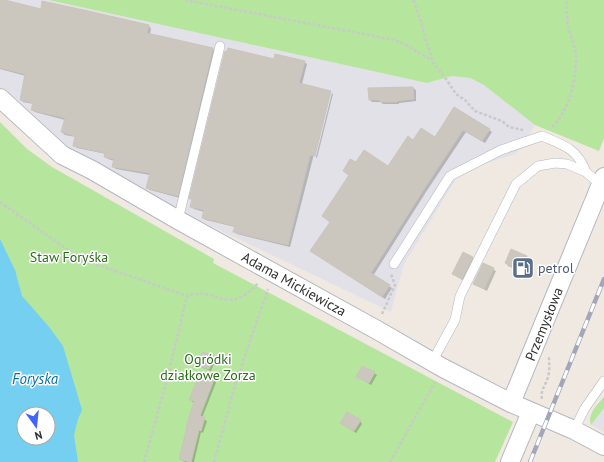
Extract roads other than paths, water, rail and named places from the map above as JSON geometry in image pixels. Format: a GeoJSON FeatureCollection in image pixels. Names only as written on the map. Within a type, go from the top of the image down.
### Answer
{"type":"FeatureCollection","features":[{"type":"Feature","properties":{"kind":"street","name":"Adama Mickiewicza"},"geometry":{"type":"LineString","coordinates":[[0,98],[62,155],[92,170],[178,220],[377,330],[437,365],[511,403],[574,430],[604,446]]}},
{"type":"Feature","properties":{"kind":"street","name":"Przemysłowa"},"geometry":{"type":"LineString","coordinates":[[511,403],[603,180]]}},
{"type":"Feature","properties":{"kind":"street"},"geometry":{"type":"LineString","coordinates":[[510,462],[537,414]]}},
{"type":"Feature","properties":{"kind":"lane"},"geometry":{"type":"LineString","coordinates":[[178,220],[220,46]]}},
{"type":"Feature","properties":{"kind":"lane"},"geometry":{"type":"LineString","coordinates":[[392,267],[450,176],[501,150],[542,136],[570,148],[580,160],[586,172],[594,180],[603,180]]}},
{"type":"Feature","properties":{"kind":"lane"},"geometry":{"type":"LineString","coordinates":[[437,365],[454,320],[460,296],[516,184],[538,166],[555,163],[567,164],[586,172]]}},
{"type":"Feature","properties":{"kind":"lane"},"geometry":{"type":"LineString","coordinates":[[574,430],[585,408],[604,381]]}},
{"type":"Feature","properties":{"kind":"water","name":"Foryska"},"geometry":{"type":"Polygon","coordinates":[[[0,239],[15,270],[22,296],[50,328],[63,346],[82,410],[74,435],[78,462],[0,462],[0,239]]]}},
{"type":"Feature","properties":{"kind":"railway"},"geometry":{"type":"LineString","coordinates":[[530,462],[604,279]]}},
{"type":"Feature","properties":{"kind":"place","name":"petrol"},"geometry":{"type":"Point","coordinates":[523,268]}},
{"type":"Feature","properties":{"kind":"park label","name":"Staw Foryśka"},"geometry":{"type":"Point","coordinates":[69,257]}},
{"type":"Feature","properties":{"kind":"park label","name":"Ogródki działkowe Zorza"},"geometry":{"type":"Point","coordinates":[208,368]}}]}
